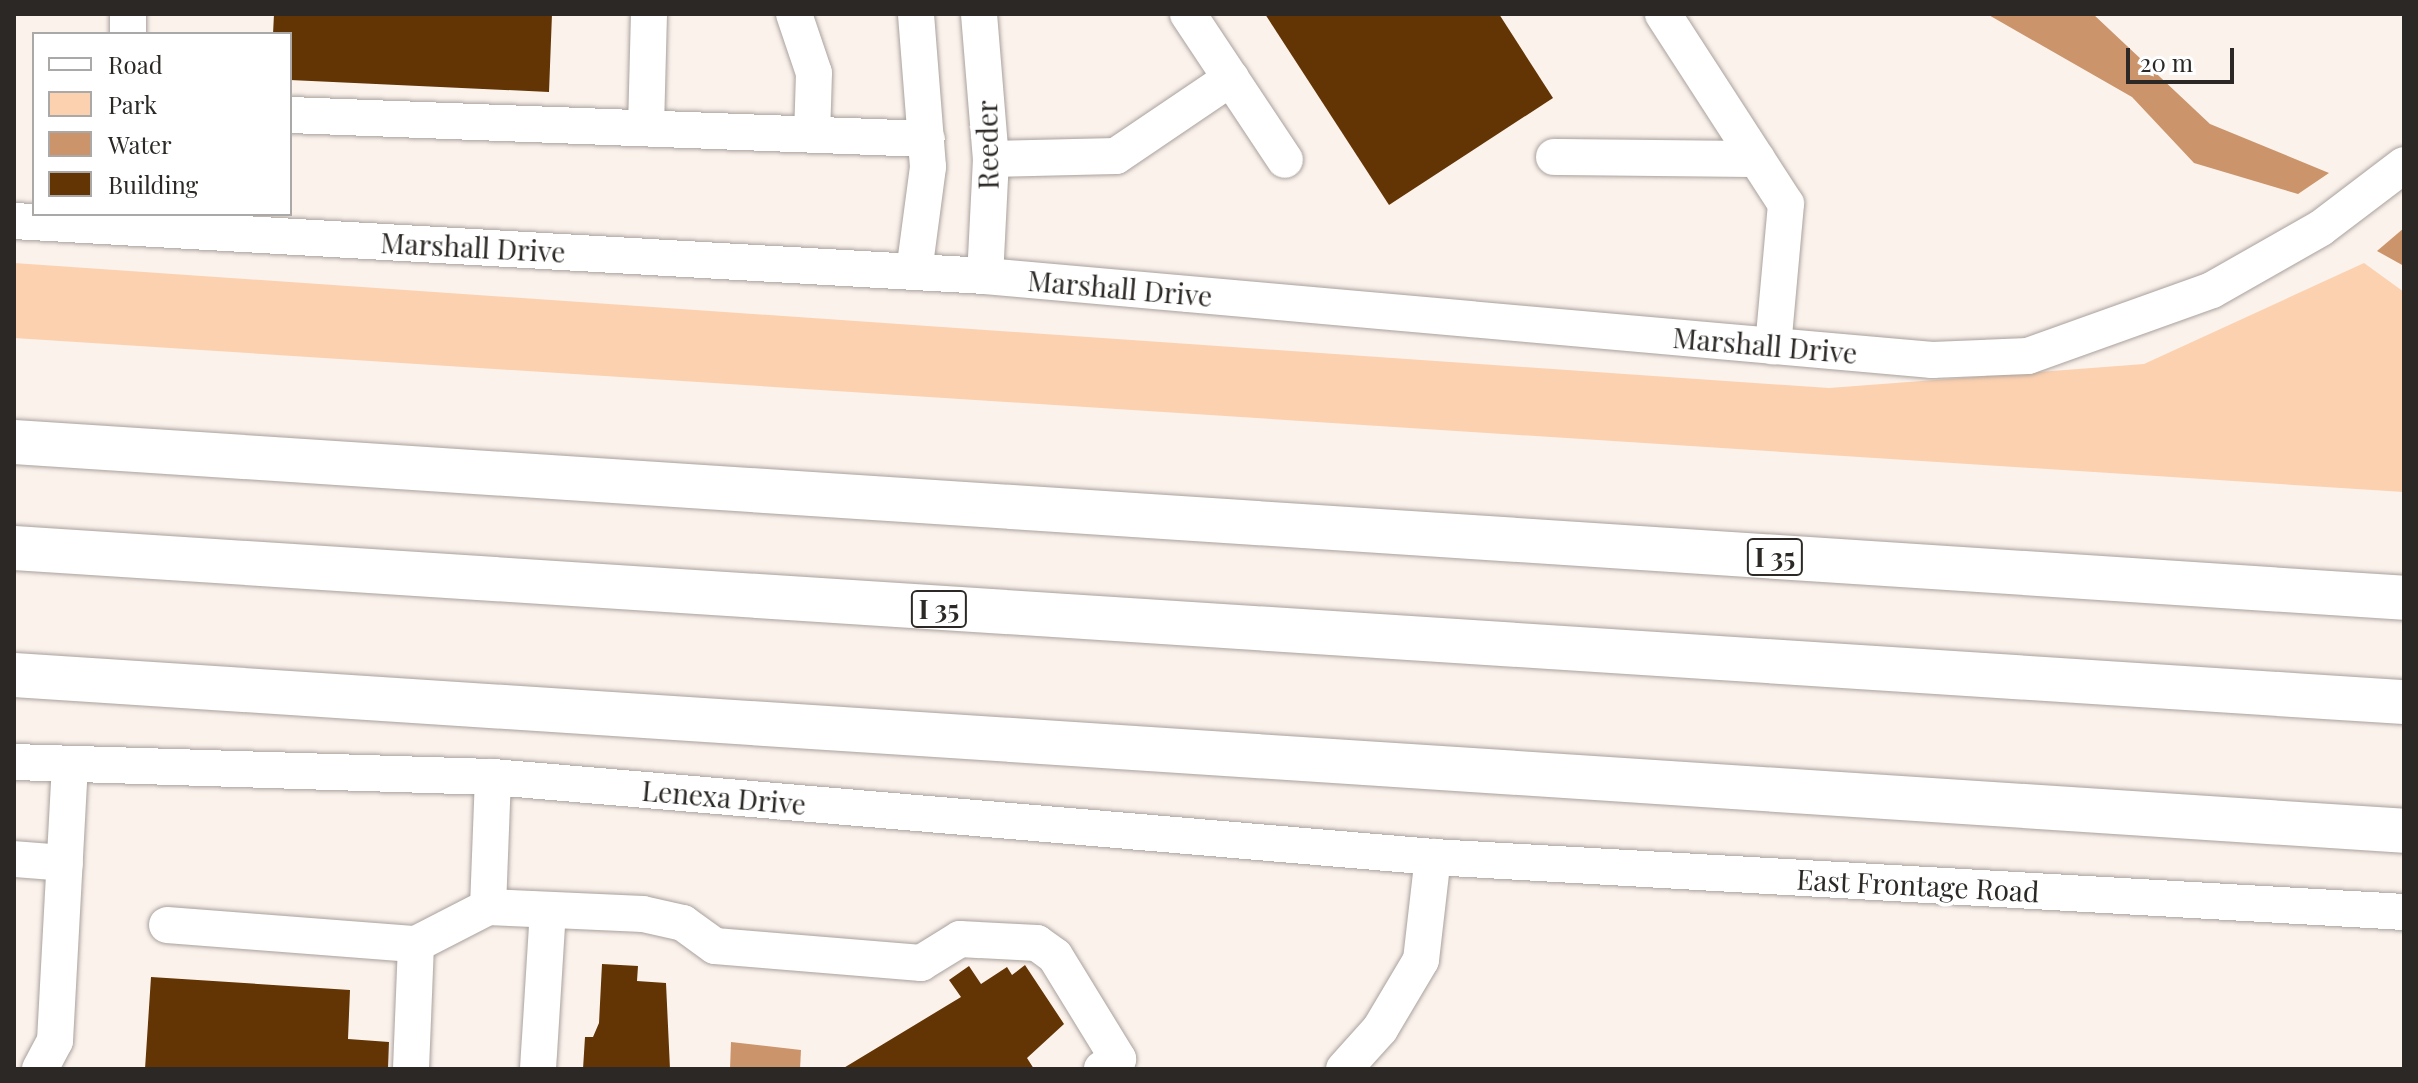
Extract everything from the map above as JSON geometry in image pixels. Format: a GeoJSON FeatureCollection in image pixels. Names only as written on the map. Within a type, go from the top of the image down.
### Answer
{"type":"FeatureCollection","features":[{"type":"Feature","properties":{"kind":"highway","name":"I 35"},"geometry":{"type":"LineString","coordinates":[[14,442],[2404,598]]}},
{"type":"Feature","properties":{"kind":"highway","name":"I 35"},"geometry":{"type":"LineString","coordinates":[[14,548],[2404,702]]}},
{"type":"Feature","properties":{"kind":"highway"},"geometry":{"type":"LineString","coordinates":[[14,675],[2404,831]]}},
{"type":"Feature","properties":{"kind":"street"},"geometry":{"type":"LineString","coordinates":[[646,128],[649,14]]}},
{"type":"Feature","properties":{"kind":"street"},"geometry":{"type":"LineString","coordinates":[[794,14],[814,73],[812,135]]}},
{"type":"Feature","properties":{"kind":"street"},"geometry":{"type":"LineString","coordinates":[[914,272],[927,139],[916,14]]}},
{"type":"Feature","properties":{"kind":"street","name":"Reeder"},"geometry":{"type":"LineString","coordinates":[[979,14],[991,159],[985,276]]}},
{"type":"Feature","properties":{"kind":"street"},"geometry":{"type":"LineString","coordinates":[[1188,14],[1285,160]]}},
{"type":"Feature","properties":{"kind":"street"},"geometry":{"type":"LineString","coordinates":[[1663,14],[1786,204],[1773,346]]}},
{"type":"Feature","properties":{"kind":"street"},"geometry":{"type":"LineString","coordinates":[[991,159],[1116,156],[1231,78]]}},
{"type":"Feature","properties":{"kind":"street"},"geometry":{"type":"LineString","coordinates":[[292,115],[927,139]]}},
{"type":"Feature","properties":{"kind":"street"},"geometry":{"type":"LineString","coordinates":[[1554,157],[1757,159]]}},
{"type":"Feature","properties":{"kind":"street","name":"Marshall Drive"},"geometry":{"type":"LineString","coordinates":[[14,221],[985,276],[1932,360],[2028,356],[2212,290],[2321,228],[2404,165]]}},
{"type":"Feature","properties":{"kind":"street","name":"Lenexa Drive"},"geometry":{"type":"LineString","coordinates":[[14,762],[493,777],[1433,857]]}},
{"type":"Feature","properties":{"kind":"street"},"geometry":{"type":"LineString","coordinates":[[40,1069],[55,1041],[70,765]]}},
{"type":"Feature","properties":{"kind":"street"},"geometry":{"type":"LineString","coordinates":[[488,907],[493,777]]}},
{"type":"Feature","properties":{"kind":"street"},"geometry":{"type":"LineString","coordinates":[[1344,1069],[1380,1029],[1421,960],[1433,857]]}},
{"type":"Feature","properties":{"kind":"street","name":"East Frontage Road"},"geometry":{"type":"LineString","coordinates":[[1433,857],[2404,912]]}},
{"type":"Feature","properties":{"kind":"street"},"geometry":{"type":"LineString","coordinates":[[14,859],[65,863]]}},
{"type":"Feature","properties":{"kind":"street"},"geometry":{"type":"LineString","coordinates":[[167,925],[416,944],[488,907],[643,914],[683,923],[715,946],[921,963],[960,939],[1037,943],[1055,956],[1118,1059],[1102,1069]]}},
{"type":"Feature","properties":{"kind":"street"},"geometry":{"type":"LineString","coordinates":[[538,1069],[548,910]]}},
{"type":"Feature","properties":{"kind":"street"},"geometry":{"type":"LineString","coordinates":[[411,1069],[416,944]]}},
{"type":"Feature","properties":{"kind":"green space"},"geometry":{"type":"Polygon","coordinates":[[[14,263],[1829,388],[2144,364],[2364,263],[2404,292],[2404,492],[14,338],[14,263]]]}},
{"type":"Feature","properties":{"kind":"water"},"geometry":{"type":"Polygon","coordinates":[[[1987,14],[2093,14],[2210,124],[2329,173],[2298,194],[2194,163],[2132,97],[1987,14]]]}},
{"type":"Feature","properties":{"kind":"water"},"geometry":{"type":"Polygon","coordinates":[[[2404,228],[2404,266],[2377,251],[2404,228]]]}},
{"type":"Feature","properties":{"kind":"water"},"geometry":{"type":"Polygon","coordinates":[[[731,1042],[801,1050],[800,1069],[730,1069],[731,1042]]]}},
{"type":"Feature","properties":{"kind":"building"},"geometry":{"type":"Polygon","coordinates":[[[274,14],[552,14],[549,92],[292,80],[292,32],[273,32],[274,14]]]}},
{"type":"Feature","properties":{"kind":"building"},"geometry":{"type":"Polygon","coordinates":[[[1265,14],[1499,14],[1553,98],[1389,205],[1265,14]]]}},
{"type":"Feature","properties":{"kind":"building"},"geometry":{"type":"Polygon","coordinates":[[[602,964],[638,966],[637,981],[666,983],[670,1069],[583,1069],[585,1037],[593,1037],[599,1023],[602,964]]]}},
{"type":"Feature","properties":{"kind":"building"},"geometry":{"type":"Polygon","coordinates":[[[1025,965],[1064,1024],[1027,1058],[1034,1069],[842,1069],[961,997],[949,980],[969,966],[981,984],[1007,967],[1012,975],[1025,965]]]}},
{"type":"Feature","properties":{"kind":"building"},"geometry":{"type":"Polygon","coordinates":[[[151,977],[350,990],[348,1039],[389,1042],[388,1069],[145,1069],[151,977]]]}}]}
